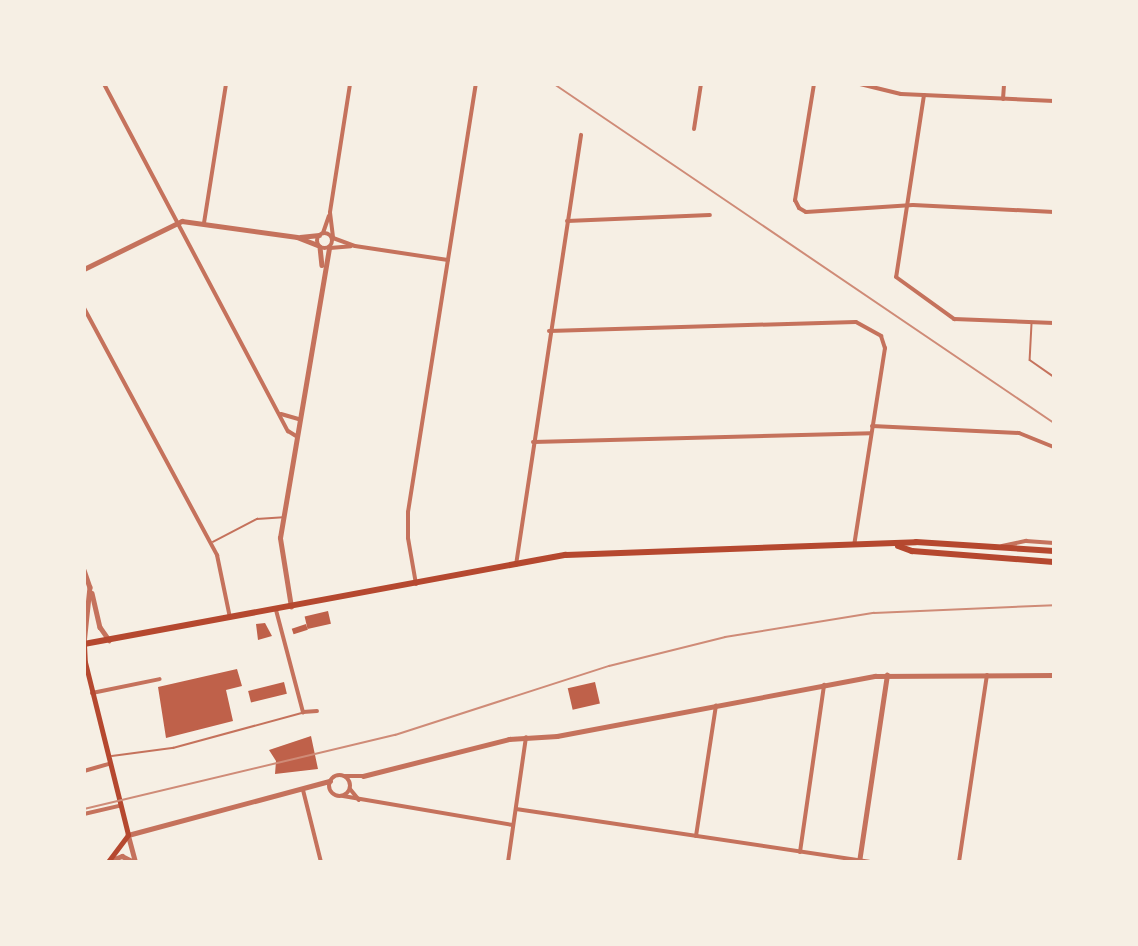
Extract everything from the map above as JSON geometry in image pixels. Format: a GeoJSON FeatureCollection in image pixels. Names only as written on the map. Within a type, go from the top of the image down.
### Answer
{"type":"FeatureCollection","features":[{"type":"Feature","properties":{"kind":"main road"},"geometry":{"type":"LineString","coordinates":[[109,861],[128,835],[92,693],[84,644],[588,554],[916,542],[1054,551]]}},
{"type":"Feature","properties":{"kind":"main road"},"geometry":{"type":"LineString","coordinates":[[894,544],[912,551],[1054,562]]}},
{"type":"Feature","properties":{"kind":"street"},"geometry":{"type":"LineString","coordinates":[[104,84],[288,431],[296,436]]}},
{"type":"Feature","properties":{"kind":"street"},"geometry":{"type":"LineString","coordinates":[[204,223],[226,84]]}},
{"type":"Feature","properties":{"kind":"street"},"geometry":{"type":"LineString","coordinates":[[322,273],[319,246],[330,212],[350,84]]}},
{"type":"Feature","properties":{"kind":"street"},"geometry":{"type":"LineString","coordinates":[[416,584],[408,538],[408,512],[476,84]]}},
{"type":"Feature","properties":{"kind":"street"},"geometry":{"type":"LineString","coordinates":[[694,129],[701,84]]}},
{"type":"Feature","properties":{"kind":"street"},"geometry":{"type":"LineString","coordinates":[[814,84],[795,200],[799,208],[806,212],[906,207],[1054,212]]}},
{"type":"Feature","properties":{"kind":"street"},"geometry":{"type":"LineString","coordinates":[[860,84],[924,95],[1054,101]]}},
{"type":"Feature","properties":{"kind":"street"},"geometry":{"type":"LineString","coordinates":[[1003,99],[1004,84]]}},
{"type":"Feature","properties":{"kind":"street"},"geometry":{"type":"LineString","coordinates":[[924,95],[896,277],[954,319],[1054,323]]}},
{"type":"Feature","properties":{"kind":"street"},"geometry":{"type":"LineString","coordinates":[[516,566],[549,331],[582,135]]}},
{"type":"Feature","properties":{"kind":"street"},"geometry":{"type":"LineString","coordinates":[[291,608],[280,554],[322,273],[333,237],[330,212]]}},
{"type":"Feature","properties":{"kind":"street"},"geometry":{"type":"LineString","coordinates":[[567,221],[710,215]]}},
{"type":"Feature","properties":{"kind":"street"},"geometry":{"type":"LineString","coordinates":[[84,271],[178,221],[297,237],[329,248],[355,246],[448,260]]}},
{"type":"Feature","properties":{"kind":"street"},"geometry":{"type":"LineString","coordinates":[[297,237],[321,234],[355,246]]}},
{"type":"Feature","properties":{"kind":"street"},"geometry":{"type":"LineString","coordinates":[[84,308],[221,566],[230,619]]}},
{"type":"Feature","properties":{"kind":"street"},"geometry":{"type":"LineString","coordinates":[[549,331],[856,321],[880,336],[885,348],[854,545]]}},
{"type":"Feature","properties":{"kind":"street"},"geometry":{"type":"LineString","coordinates":[[281,414],[299,420]]}},
{"type":"Feature","properties":{"kind":"street"},"geometry":{"type":"LineString","coordinates":[[872,426],[1019,433],[1054,447]]}},
{"type":"Feature","properties":{"kind":"street"},"geometry":{"type":"LineString","coordinates":[[533,442],[871,433]]}},
{"type":"Feature","properties":{"kind":"street"},"geometry":{"type":"LineString","coordinates":[[998,547],[1026,541],[1054,543]]}},
{"type":"Feature","properties":{"kind":"street"},"geometry":{"type":"LineString","coordinates":[[84,570],[100,627],[108,640]]}},
{"type":"Feature","properties":{"kind":"street"},"geometry":{"type":"LineString","coordinates":[[84,644],[90,587]]}},
{"type":"Feature","properties":{"kind":"street"},"geometry":{"type":"LineString","coordinates":[[276,610],[303,712],[317,711]]}},
{"type":"Feature","properties":{"kind":"street"},"geometry":{"type":"LineString","coordinates":[[859,861],[887,675]]}},
{"type":"Feature","properties":{"kind":"street"},"geometry":{"type":"LineString","coordinates":[[134,862],[128,835],[316,787],[344,776],[363,776],[526,736],[557,736],[887,675],[1054,675]]}},
{"type":"Feature","properties":{"kind":"street"},"geometry":{"type":"LineString","coordinates":[[959,862],[987,675]]}},
{"type":"Feature","properties":{"kind":"street"},"geometry":{"type":"LineString","coordinates":[[92,693],[160,680]]}},
{"type":"Feature","properties":{"kind":"street"},"geometry":{"type":"LineString","coordinates":[[800,852],[824,685]]}},
{"type":"Feature","properties":{"kind":"street"},"geometry":{"type":"LineString","coordinates":[[696,836],[716,706]]}},
{"type":"Feature","properties":{"kind":"street"},"geometry":{"type":"LineString","coordinates":[[508,862],[526,736]]}},
{"type":"Feature","properties":{"kind":"street"},"geometry":{"type":"LineString","coordinates":[[84,771],[108,761]]}},
{"type":"Feature","properties":{"kind":"street"},"geometry":{"type":"LineString","coordinates":[[344,776],[350,788],[364,802]]}},
{"type":"Feature","properties":{"kind":"street"},"geometry":{"type":"LineString","coordinates":[[343,796],[363,776]]}},
{"type":"Feature","properties":{"kind":"street"},"geometry":{"type":"LineString","coordinates":[[330,781],[330,791]]}},
{"type":"Feature","properties":{"kind":"street"},"geometry":{"type":"LineString","coordinates":[[316,787],[364,802],[513,825]]}},
{"type":"Feature","properties":{"kind":"street"},"geometry":{"type":"LineString","coordinates":[[303,790],[321,862]]}},
{"type":"Feature","properties":{"kind":"street"},"geometry":{"type":"LineString","coordinates":[[84,814],[119,804]]}},
{"type":"Feature","properties":{"kind":"street"},"geometry":{"type":"LineString","coordinates":[[516,809],[869,862]]}},
{"type":"Feature","properties":{"kind":"street"},"geometry":{"type":"LineString","coordinates":[[109,861],[122,856],[134,862]]}},
{"type":"Feature","properties":{"kind":"lane"},"geometry":{"type":"LineString","coordinates":[[1032,322],[1030,360],[1054,377]]}},
{"type":"Feature","properties":{"kind":"lane"},"geometry":{"type":"LineString","coordinates":[[210,543],[257,519],[284,517]]}},
{"type":"Feature","properties":{"kind":"lane"},"geometry":{"type":"LineString","coordinates":[[108,761],[303,712]]}},
{"type":"Feature","properties":{"kind":"building"},"geometry":{"type":"Polygon","coordinates":[[[328,611],[331,624],[308,629],[305,616],[328,611]]]}},
{"type":"Feature","properties":{"kind":"building"},"geometry":{"type":"Polygon","coordinates":[[[265,623],[272,636],[258,640],[256,624],[265,623]]]}},
{"type":"Feature","properties":{"kind":"building"},"geometry":{"type":"Polygon","coordinates":[[[306,624],[308,630],[294,634],[292,629],[306,624]]]}},
{"type":"Feature","properties":{"kind":"building"},"geometry":{"type":"Polygon","coordinates":[[[237,669],[242,686],[226,690],[233,721],[166,738],[158,687],[237,669]]]}},
{"type":"Feature","properties":{"kind":"building"},"geometry":{"type":"Polygon","coordinates":[[[284,682],[287,694],[251,703],[248,691],[284,682]]]}},
{"type":"Feature","properties":{"kind":"building"},"geometry":{"type":"Polygon","coordinates":[[[595,682],[600,703],[573,710],[568,688],[595,682]]]}},
{"type":"Feature","properties":{"kind":"building"},"geometry":{"type":"Polygon","coordinates":[[[311,736],[318,769],[275,774],[276,761],[269,750],[311,736]]]}},
{"type":"Feature","properties":{"kind":"railway"},"geometry":{"type":"LineString","coordinates":[[554,84],[1054,423]]}},
{"type":"Feature","properties":{"kind":"railway"},"geometry":{"type":"LineString","coordinates":[[84,809],[395,735],[609,666],[725,637],[874,613],[1054,605]]}}]}
